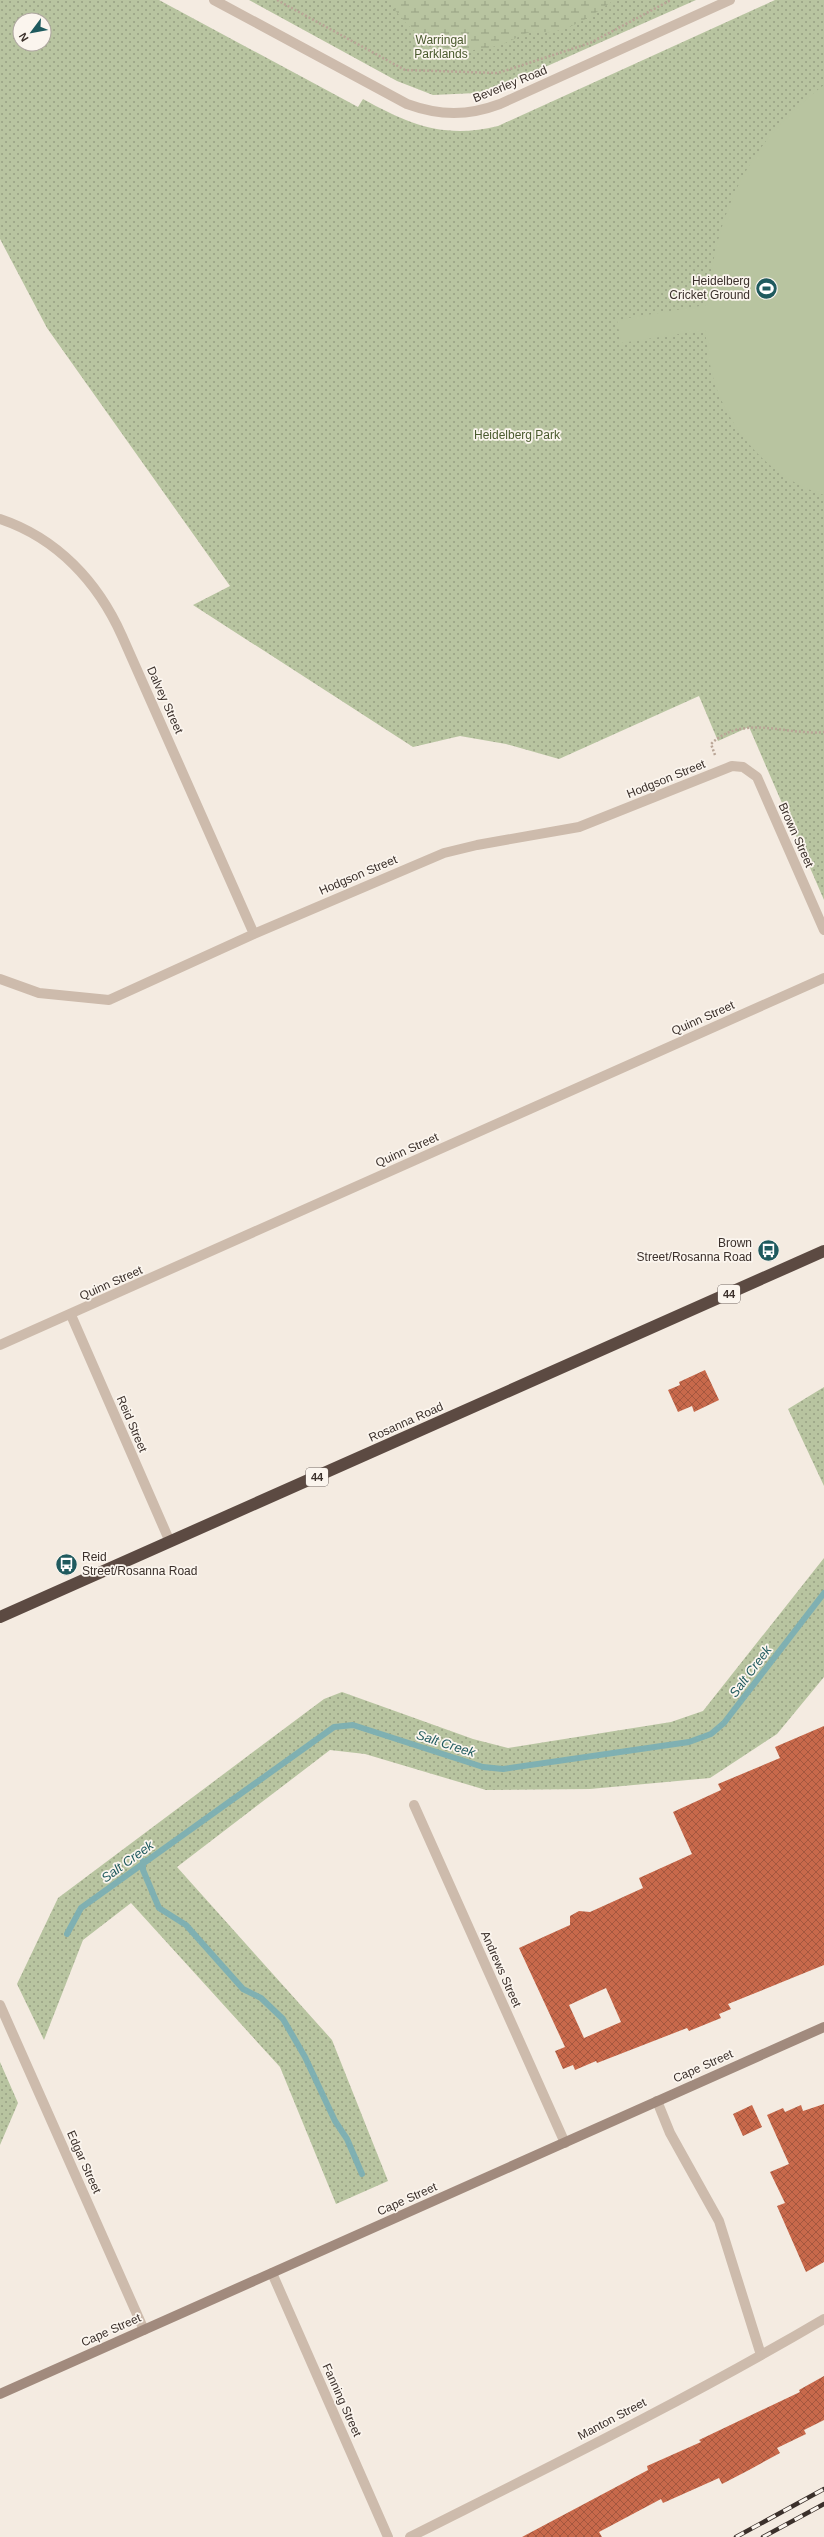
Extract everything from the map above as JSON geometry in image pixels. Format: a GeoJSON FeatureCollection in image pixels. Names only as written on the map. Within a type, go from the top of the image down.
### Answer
{"type":"FeatureCollection","features":[{"type":"Feature","properties":{"kind":"highway","name":"Rosanna Road"},"geometry":{"type":"LineString","coordinates":[[0,1617],[824,1251]]}},
{"type":"Feature","properties":{"kind":"street","name":"Beverley Road"},"geometry":{"type":"LineString","coordinates":[[214,0],[407,104],[432,112],[461,114],[474,113],[500,104],[730,0]]}},
{"type":"Feature","properties":{"kind":"street","name":"Dalvey Street"},"geometry":{"type":"LineString","coordinates":[[0,519],[21,528],[51,546],[76,567],[104,600],[126,643],[254,934]]}},
{"type":"Feature","properties":{"kind":"street","name":"Hodgson Street"},"geometry":{"type":"LineString","coordinates":[[0,980],[39,993],[109,1000],[254,934],[444,853],[477,845],[579,827],[732,766]]}},
{"type":"Feature","properties":{"kind":"street","name":"Brown Street"},"geometry":{"type":"LineString","coordinates":[[732,766],[743,767],[757,777],[824,930]]}},
{"type":"Feature","properties":{"kind":"street","name":"Quinn Street"},"geometry":{"type":"LineString","coordinates":[[0,1345],[71,1315],[824,978]]}},
{"type":"Feature","properties":{"kind":"street","name":"Reid Street"},"geometry":{"type":"LineString","coordinates":[[71,1315],[170,1542]]}},
{"type":"Feature","properties":{"kind":"street","name":"Andrews Street"},"geometry":{"type":"LineString","coordinates":[[414,1805],[565,2143]]}},
{"type":"Feature","properties":{"kind":"street","name":"Edgar Street"},"geometry":{"type":"LineString","coordinates":[[0,2005],[144,2330]]}},
{"type":"Feature","properties":{"kind":"street","name":"Cape Street"},"geometry":{"type":"LineString","coordinates":[[0,2394],[565,2143],[824,2026]]}},
{"type":"Feature","properties":{"kind":"street"},"geometry":{"type":"LineString","coordinates":[[657,2101],[670,2133],[719,2221],[760,2355]]}},
{"type":"Feature","properties":{"kind":"street","name":"Fanning Street"},"geometry":{"type":"LineString","coordinates":[[272,2273],[388,2537]]}},
{"type":"Feature","properties":{"kind":"street","name":"Manton Street"},"geometry":{"type":"LineString","coordinates":[[410,2537],[571,2456],[824,2319]]}},
{"type":"Feature","properties":{"kind":"path"},"geometry":{"type":"LineString","coordinates":[[277,0],[405,70],[498,73],[590,43],[671,0]]}},
{"type":"Feature","properties":{"kind":"path"},"geometry":{"type":"LineString","coordinates":[[720,771],[711,744],[731,733],[759,726],[813,733],[824,732]]}},
{"type":"Feature","properties":{"kind":"green space","name":"Heidelberg Park"},"geometry":{"type":"Polygon","coordinates":[[[0,0],[159,0],[358,107],[363,99],[396,116],[412,122],[444,130],[461,131],[479,130],[498,126],[775,0],[824,0],[824,900],[749,727],[718,741],[699,696],[559,759],[506,744],[460,736],[413,747],[193,605],[230,586],[47,328],[0,239],[0,0]]]}},
{"type":"Feature","properties":{"kind":"green space","name":"Warringal Parklands"},"geometry":{"type":"Polygon","coordinates":[[[249,0],[696,0],[518,79],[476,93],[433,95],[397,81],[249,0]]]}},
{"type":"Feature","properties":{"kind":"green space"},"geometry":{"type":"Polygon","coordinates":[[[388,0],[614,0],[593,15],[577,24],[561,30],[552,32],[531,32],[505,43],[487,48],[469,50],[453,49],[438,45],[424,38],[399,16],[388,0]]]}},
{"type":"Feature","properties":{"kind":"green space","name":"Heidelberg Cricket Ground"},"geometry":{"type":"Polygon","coordinates":[[[824,85],[824,495],[805,488],[787,478],[756,452],[742,436],[721,400],[714,381],[709,362],[705,330],[621,343],[617,320],[706,305],[711,271],[719,239],[728,209],[740,182],[756,155],[774,131],[797,107],[824,85]]]}},
{"type":"Feature","properties":{"kind":"green space"},"geometry":{"type":"Polygon","coordinates":[[[824,1387],[824,1486],[788,1409],[824,1387]]]}},
{"type":"Feature","properties":{"kind":"green space"},"geometry":{"type":"Polygon","coordinates":[[[824,1558],[824,1677],[777,1734],[710,1778],[590,1789],[486,1790],[365,1754],[330,1750],[177,1867],[332,2040],[388,2181],[336,2204],[280,2067],[131,1903],[83,1940],[44,2040],[17,1984],[58,1898],[324,1699],[342,1692],[473,1739],[508,1748],[671,1722],[703,1711],[824,1558]]]}},
{"type":"Feature","properties":{"kind":"green space"},"geometry":{"type":"Polygon","coordinates":[[[0,2062],[18,2103],[0,2145],[0,2062]]]}},
{"type":"Feature","properties":{"kind":"building"},"geometry":{"type":"Polygon","coordinates":[[[705,1370],[719,1400],[694,1412],[692,1406],[678,1412],[668,1390],[680,1385],[679,1382],[705,1370]]]}},
{"type":"Feature","properties":{"kind":"building"},"geometry":{"type":"Polygon","coordinates":[[[824,1726],[824,1965],[728,2004],[731,2009],[719,2014],[721,2018],[689,2031],[687,2028],[575,2070],[573,2065],[563,2069],[555,2051],[565,2047],[519,1948],[570,1925],[570,1916],[579,1911],[590,1912],[643,1888],[639,1878],[692,1854],[673,1812],[721,1790],[718,1784],[780,1758],[775,1747],[824,1726]],[[606,1988],[569,2005],[584,2038],[621,2022],[606,1988]]]}},
{"type":"Feature","properties":{"kind":"building"},"geometry":{"type":"Polygon","coordinates":[[[824,2104],[824,2262],[806,2272],[777,2206],[785,2203],[770,2172],[789,2164],[767,2115],[783,2108],[785,2112],[801,2105],[803,2111],[824,2104]]]}},
{"type":"Feature","properties":{"kind":"building"},"geometry":{"type":"Polygon","coordinates":[[[752,2105],[762,2127],[743,2136],[733,2114],[752,2105]]]}},
{"type":"Feature","properties":{"kind":"building"},"geometry":{"type":"Polygon","coordinates":[[[824,2376],[824,2420],[804,2430],[806,2434],[777,2448],[780,2453],[749,2470],[722,2484],[719,2478],[663,2503],[661,2499],[599,2532],[602,2537],[522,2537],[648,2470],[647,2466],[701,2442],[699,2440],[800,2392],[799,2390],[824,2376]]]}},
{"type":"Feature","properties":{"kind":"waterway","name":"Salt Creek"},"geometry":{"type":"LineString","coordinates":[[67,1934],[81,1908],[334,1727],[353,1725],[483,1767],[503,1769],[689,1742],[711,1734],[724,1723],[824,1593]]}},
{"type":"Feature","properties":{"kind":"waterway"},"geometry":{"type":"LineString","coordinates":[[143,1861],[143,1870],[159,1908],[186,1925],[243,1989],[261,1998],[283,2019],[305,2057],[335,2121],[347,2139],[362,2174]]}},
{"type":"Feature","properties":{"kind":"railway"},"geometry":{"type":"LineString","coordinates":[[736,2537],[824,2489]]}},
{"type":"Feature","properties":{"kind":"railway"},"geometry":{"type":"LineString","coordinates":[[763,2537],[824,2504]]}},
{"type":"Feature","properties":{"kind":"place","name":"Heidelberg Cricket Ground"},"geometry":{"type":"Point","coordinates":[766,288]}},
{"type":"Feature","properties":{"kind":"place","name":"Brown Street/Rosanna Road"},"geometry":{"type":"Point","coordinates":[768,1250]}},
{"type":"Feature","properties":{"kind":"place","name":"Reid Street/Rosanna Road"},"geometry":{"type":"Point","coordinates":[67,1564]}}]}
